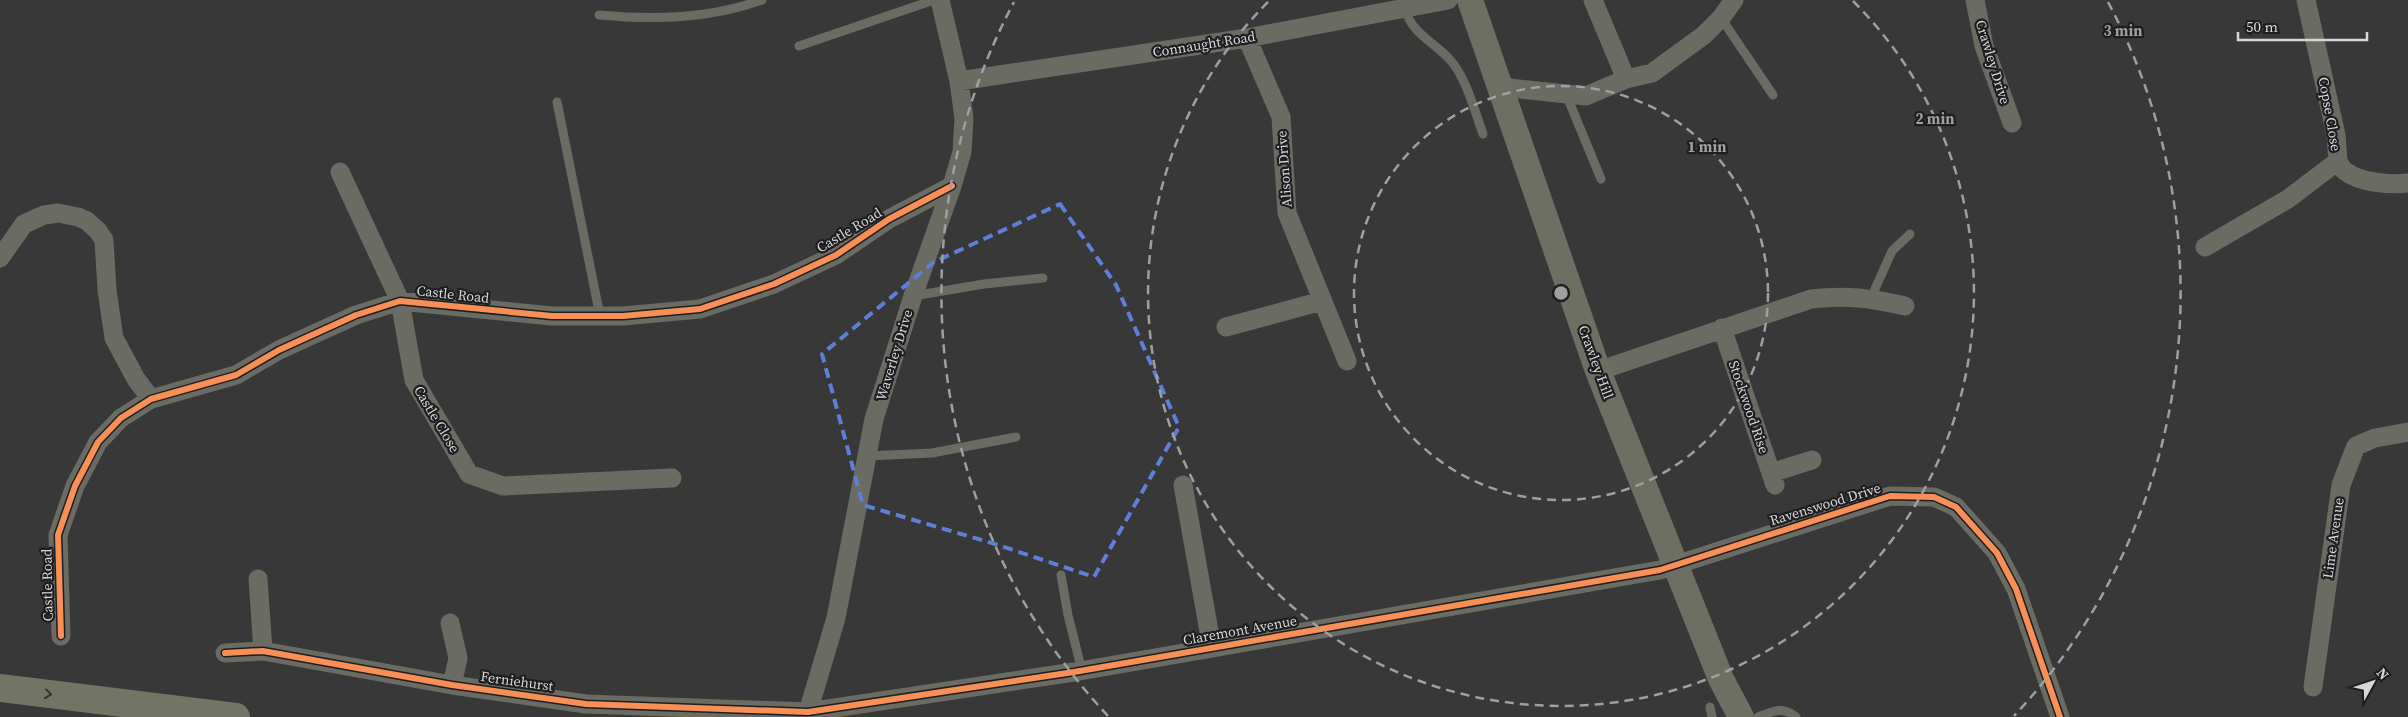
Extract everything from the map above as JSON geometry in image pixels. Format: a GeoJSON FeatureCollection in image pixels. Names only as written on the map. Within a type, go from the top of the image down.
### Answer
{"type":"FeatureCollection","features":[{"type":"Feature","properties":{"kind":"highway"},"geometry":{"type":"LineString","coordinates":[[0,688],[236,717]]}},
{"type":"Feature","properties":{"kind":"street","name":"Waverley Drive"},"geometry":{"type":"LineString","coordinates":[[808,712],[836,618],[874,419],[962,152],[963,127],[959,81],[940,0]]}},
{"type":"Feature","properties":{"kind":"street","name":"Connaught Road"},"geometry":{"type":"LineString","coordinates":[[959,81],[1247,38],[1448,0]]}},
{"type":"Feature","properties":{"kind":"street","name":"Crawley Hill"},"geometry":{"type":"LineString","coordinates":[[1470,0],[1598,371],[1721,678],[1741,717]]}},
{"type":"Feature","properties":{"kind":"street"},"geometry":{"type":"LineString","coordinates":[[1593,0],[1626,79]]}},
{"type":"Feature","properties":{"kind":"street"},"geometry":{"type":"LineString","coordinates":[[1500,87],[1586,96],[1626,79],[1652,73],[1704,35],[1721,18],[1734,0]]}},
{"type":"Feature","properties":{"kind":"street","name":"Crawley Drive"},"geometry":{"type":"LineString","coordinates":[[1975,0],[1984,46],[2012,123]]}},
{"type":"Feature","properties":{"kind":"street","name":"Copse Close"},"geometry":{"type":"LineString","coordinates":[[2205,246],[2288,198],[2338,161],[2336,135],[2306,0]]}},
{"type":"Feature","properties":{"kind":"street","name":"Alison Drive"},"geometry":{"type":"LineString","coordinates":[[1247,38],[1281,117],[1287,213],[1347,361]]}},
{"type":"Feature","properties":{"kind":"street"},"geometry":{"type":"LineString","coordinates":[[2338,161],[2345,171],[2364,179],[2395,184],[2408,183]]}},
{"type":"Feature","properties":{"kind":"street","name":"Castle Close"},"geometry":{"type":"LineString","coordinates":[[340,172],[400,301],[414,380],[469,474],[502,486],[672,478]]}},
{"type":"Feature","properties":{"kind":"street","name":"Castle Road"},"geometry":{"type":"LineString","coordinates":[[61,636],[58,535],[75,486],[98,442],[121,418],[151,400],[236,375],[279,350],[356,316],[400,301],[545,316],[600,316],[700,309],[774,284],[836,255],[889,219],[952,186]]}},
{"type":"Feature","properties":{"kind":"street"},"geometry":{"type":"LineString","coordinates":[[0,258],[24,224],[58,212],[87,221],[98,231],[104,240],[104,263],[114,338],[136,379],[151,400]]}},
{"type":"Feature","properties":{"kind":"street"},"geometry":{"type":"LineString","coordinates":[[1598,371],[1811,299],[1841,296],[1871,298],[1905,306]]}},
{"type":"Feature","properties":{"kind":"street"},"geometry":{"type":"LineString","coordinates":[[1226,327],[1322,301]]}},
{"type":"Feature","properties":{"kind":"street","name":"Stockwood Rise"},"geometry":{"type":"LineString","coordinates":[[1722,328],[1773,479],[1812,460]]}},
{"type":"Feature","properties":{"kind":"street","name":"Lime Avenue"},"geometry":{"type":"LineString","coordinates":[[2313,687],[2341,485],[2346,467],[2356,446],[2375,438],[2408,432]]}},
{"type":"Feature","properties":{"kind":"street"},"geometry":{"type":"LineString","coordinates":[[1183,485],[1212,648]]}},
{"type":"Feature","properties":{"kind":"street","name":"Ravenswood Drive"},"geometry":{"type":"LineString","coordinates":[[1675,564],[1890,496],[1934,497],[1956,507],[1997,553],[2016,589],[2060,717]]}},
{"type":"Feature","properties":{"kind":"street","name":"Claremont Avenue"},"geometry":{"type":"LineString","coordinates":[[808,712],[1082,671],[1660,570],[1675,564]]}},
{"type":"Feature","properties":{"kind":"street"},"geometry":{"type":"LineString","coordinates":[[258,579],[263,651]]}},
{"type":"Feature","properties":{"kind":"street"},"geometry":{"type":"LineString","coordinates":[[450,623],[458,658],[452,685]]}},
{"type":"Feature","properties":{"kind":"street","name":"Ferniehurst"},"geometry":{"type":"LineString","coordinates":[[225,653],[263,651],[452,685],[586,704],[808,712]]}},
{"type":"Feature","properties":{"kind":"lane"},"geometry":{"type":"LineString","coordinates":[[599,15],[640,19],[692,17],[736,10],[762,0]]}},
{"type":"Feature","properties":{"kind":"lane"},"geometry":{"type":"LineString","coordinates":[[799,46],[934,0]]}},
{"type":"Feature","properties":{"kind":"lane"},"geometry":{"type":"LineString","coordinates":[[1405,8],[1414,29],[1439,48],[1455,66],[1484,134]]}},
{"type":"Feature","properties":{"kind":"lane"},"geometry":{"type":"LineString","coordinates":[[1721,18],[1773,95]]}},
{"type":"Feature","properties":{"kind":"lane"},"geometry":{"type":"LineString","coordinates":[[1566,94],[1601,180]]}},
{"type":"Feature","properties":{"kind":"lane"},"geometry":{"type":"LineString","coordinates":[[557,102],[600,316]]}},
{"type":"Feature","properties":{"kind":"lane"},"geometry":{"type":"LineString","coordinates":[[1871,298],[1892,250],[1910,234]]}},
{"type":"Feature","properties":{"kind":"lane"},"geometry":{"type":"LineString","coordinates":[[913,296],[984,284],[1043,278]]}},
{"type":"Feature","properties":{"kind":"lane"},"geometry":{"type":"LineString","coordinates":[[867,456],[932,453],[1016,437]]}},
{"type":"Feature","properties":{"kind":"lane"},"geometry":{"type":"LineString","coordinates":[[1061,575],[1068,615],[1082,671]]}},
{"type":"Feature","properties":{"kind":"lane"},"geometry":{"type":"LineString","coordinates":[[1710,707],[1712,717]]}},
{"type":"Feature","properties":{"kind":"lane"},"geometry":{"type":"LineString","coordinates":[[1758,717],[1778,709],[1790,712],[1796,717]]}},
{"type":"Feature","properties":{"kind":"highlighted area"},"geometry":{"type":"Polygon","coordinates":[[[1060,204],[1116,285],[1179,427],[1094,577],[995,544],[863,505],[822,354],[934,262],[1060,204]]]}},
{"type":"Feature","properties":{"kind":"cycle path"},"geometry":{"type":"LineString","coordinates":[[61,636],[58,535],[75,486],[98,442],[121,418],[151,399],[236,375],[279,350],[356,315],[400,301],[552,316],[623,316],[700,309],[774,284],[836,255],[889,219],[952,186]]}},
{"type":"Feature","properties":{"kind":"cycle path"},"geometry":{"type":"LineString","coordinates":[[225,653],[263,651],[452,685],[586,704],[808,712],[1074,672],[1660,570],[1890,496],[1934,497],[1956,507],[1997,553],[2016,589],[2060,717]]}}]}
